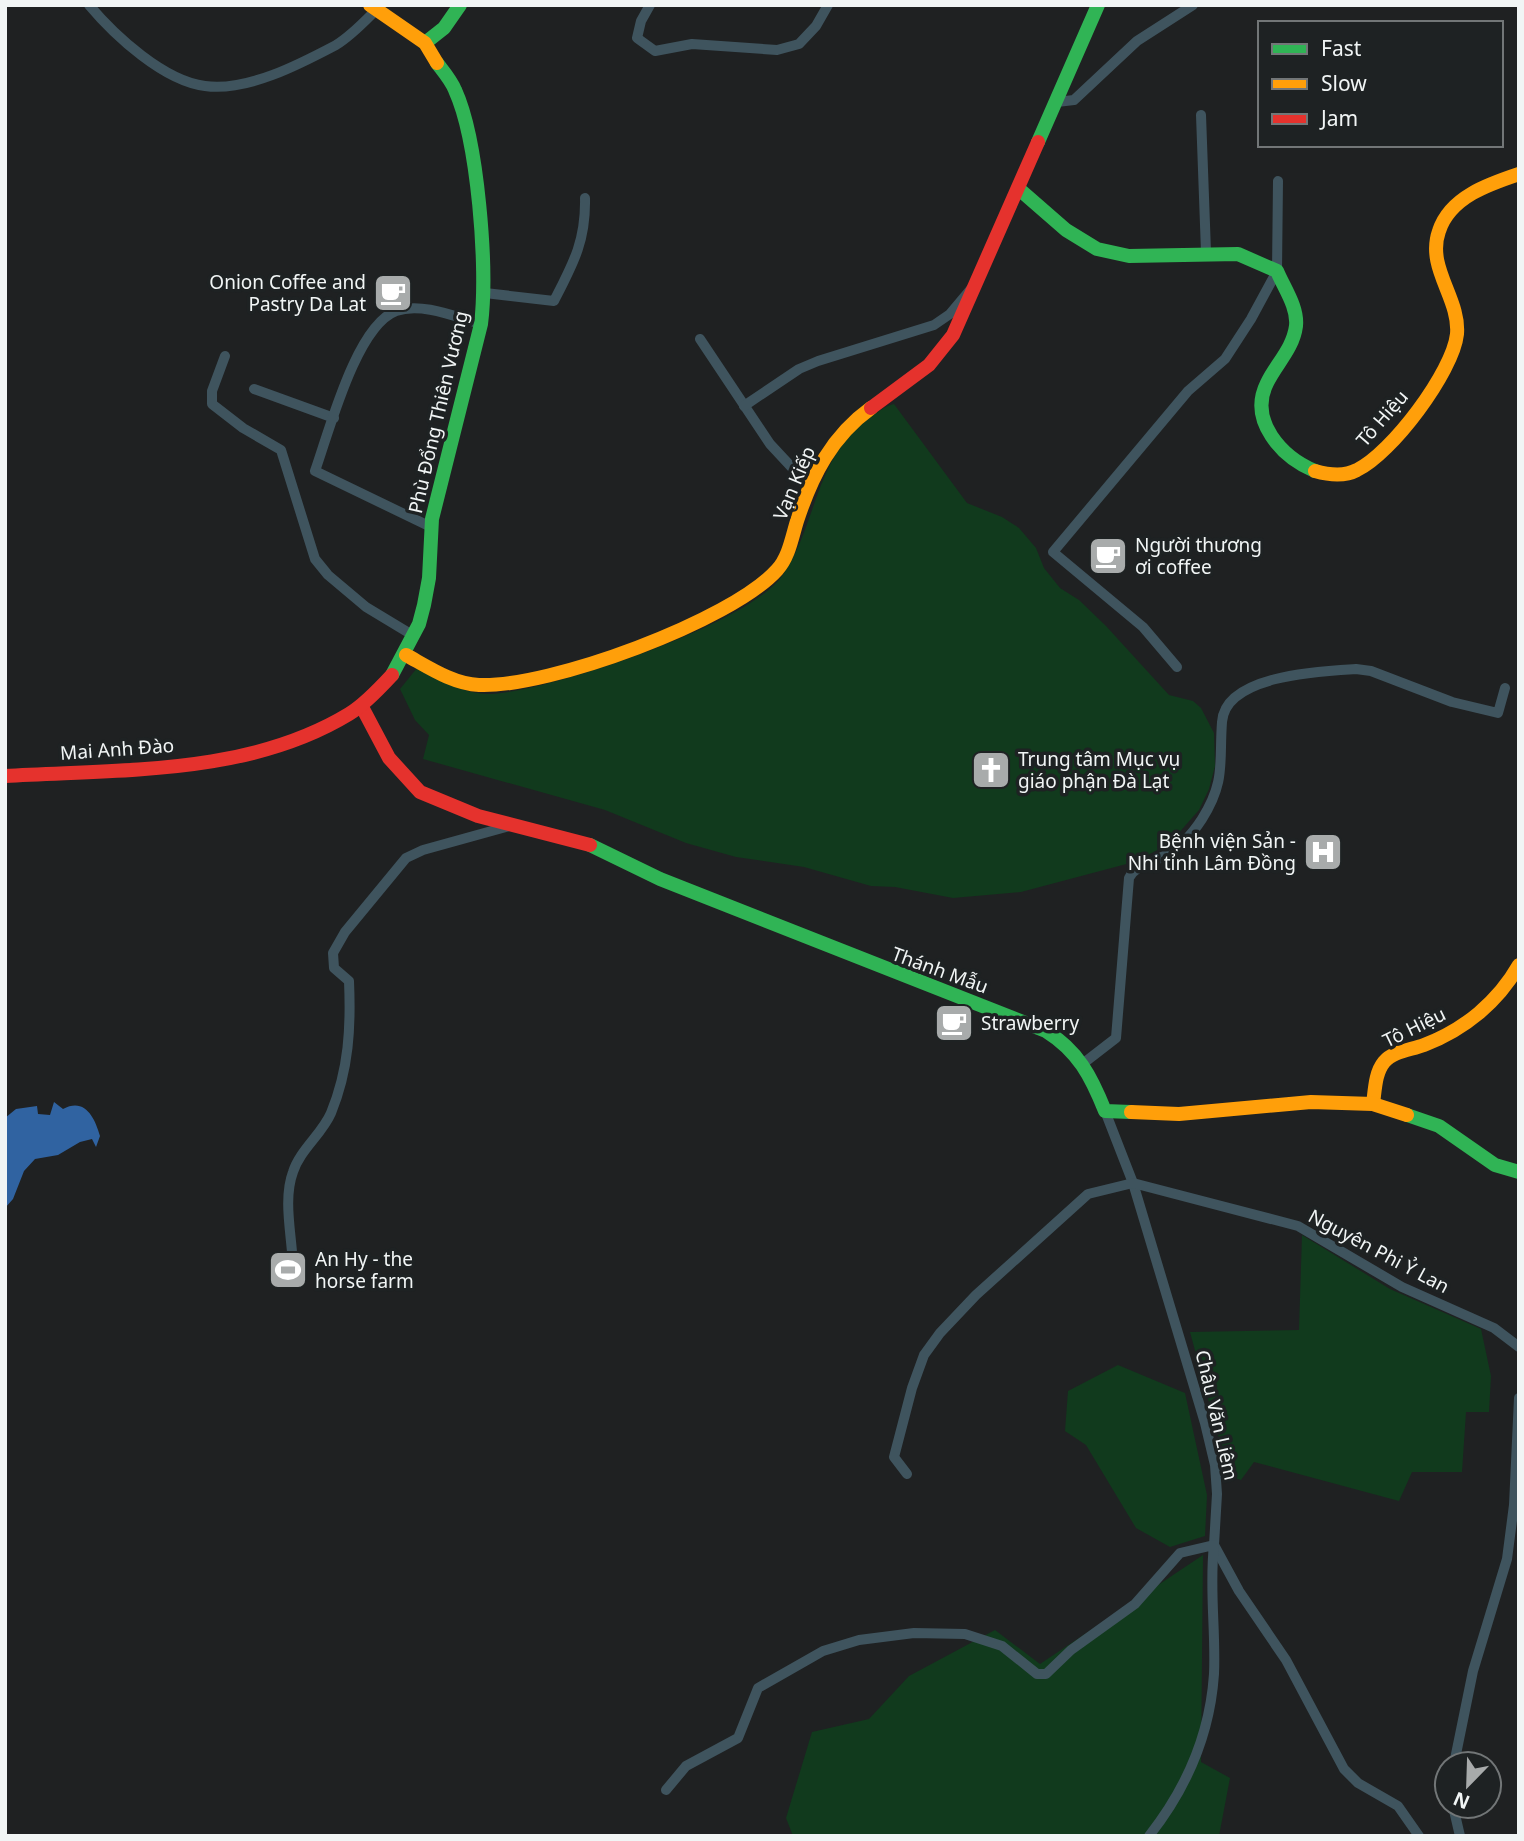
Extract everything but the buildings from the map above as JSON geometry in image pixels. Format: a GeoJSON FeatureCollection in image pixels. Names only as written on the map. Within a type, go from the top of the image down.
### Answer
{"type":"FeatureCollection","features":[{"type":"Feature","properties":{"kind":"main road"},"geometry":{"type":"LineString","coordinates":[[425,43],[444,29],[460,5]]}},
{"type":"Feature","properties":{"kind":"main road","name":"Vạn Kiếp"},"geometry":{"type":"LineString","coordinates":[[406,655],[466,682],[494,685],[554,674],[663,634],[747,594],[776,572],[788,550],[810,487],[839,436],[938,358],[953,335],[1098,5]]}},
{"type":"Feature","properties":{"kind":"main road","name":"Phù Đổng Thiên Vương"},"geometry":{"type":"LineString","coordinates":[[230,756],[277,748],[327,730],[362,707],[393,675],[406,655],[414,636],[430,575],[431,527],[481,324],[485,293],[472,147],[455,90],[425,43],[373,8]]}},
{"type":"Feature","properties":{"kind":"main road","name":"Tô Hiệu"},"geometry":{"type":"LineString","coordinates":[[1277,271],[1292,302],[1296,324],[1292,339],[1262,393],[1260,402],[1264,421],[1278,446],[1308,468],[1330,475],[1355,471],[1371,462],[1388,443],[1441,377],[1453,351],[1457,335],[1454,312],[1440,274],[1434,247],[1445,217],[1461,200],[1493,183],[1519,174]]}},
{"type":"Feature","properties":{"kind":"main road"},"geometry":{"type":"LineString","coordinates":[[1019,190],[1083,242],[1101,251],[1136,255],[1206,252],[1241,254],[1277,271]]}},
{"type":"Feature","properties":{"kind":"main road","name":"Thánh Mẫu"},"geometry":{"type":"LineString","coordinates":[[362,707],[388,758],[419,792],[459,810],[583,841],[660,879],[863,961],[1008,1015],[1069,1044],[1085,1062],[1105,1111]]}},
{"type":"Feature","properties":{"kind":"main road","name":"Mai Anh Đào"},"geometry":{"type":"LineString","coordinates":[[5,776],[200,762],[230,756]]}},
{"type":"Feature","properties":{"kind":"main road","name":"Tô Hiệu"},"geometry":{"type":"LineString","coordinates":[[1373,1104],[1378,1073],[1388,1058],[1444,1037],[1475,1017],[1509,982],[1519,965]]}},
{"type":"Feature","properties":{"kind":"main road"},"geometry":{"type":"LineString","coordinates":[[1105,1111],[1179,1114],[1311,1102],[1373,1104],[1439,1126],[1495,1165],[1519,1172]]}},
{"type":"Feature","properties":{"kind":"street"},"geometry":{"type":"LineString","coordinates":[[89,5],[118,37],[150,60],[174,76],[207,87],[253,80],[338,44],[373,8]]}},
{"type":"Feature","properties":{"kind":"street"},"geometry":{"type":"LineString","coordinates":[[650,5],[641,21],[637,38],[643,45],[655,51],[692,44],[777,50],[799,44],[816,26],[828,5]]}},
{"type":"Feature","properties":{"kind":"street"},"geometry":{"type":"LineString","coordinates":[[1057,102],[1074,100],[1137,41],[1193,5]]}},
{"type":"Feature","properties":{"kind":"street"},"geometry":{"type":"LineString","coordinates":[[1201,115],[1206,252]]}},
{"type":"Feature","properties":{"kind":"street"},"geometry":{"type":"LineString","coordinates":[[1177,667],[1143,628],[1053,552],[1188,391],[1225,359],[1277,271],[1278,181]]}},
{"type":"Feature","properties":{"kind":"street"},"geometry":{"type":"LineString","coordinates":[[485,293],[554,301],[583,237],[585,198]]}},
{"type":"Feature","properties":{"kind":"street"},"geometry":{"type":"LineString","coordinates":[[744,406],[808,365],[934,325],[950,314],[976,285]]}},
{"type":"Feature","properties":{"kind":"street"},"geometry":{"type":"LineString","coordinates":[[431,527],[315,471],[360,352],[376,323],[397,310],[419,309],[481,324]]}},
{"type":"Feature","properties":{"kind":"street"},"geometry":{"type":"LineString","coordinates":[[701,339],[770,444],[810,487]]}},
{"type":"Feature","properties":{"kind":"street"},"geometry":{"type":"LineString","coordinates":[[225,356],[212,390],[212,404],[243,428],[281,450],[315,559],[328,575],[366,607],[414,636]]}},
{"type":"Feature","properties":{"kind":"street"},"geometry":{"type":"LineString","coordinates":[[254,390],[334,418]]}},
{"type":"Feature","properties":{"kind":"street"},"geometry":{"type":"LineString","coordinates":[[1085,1062],[1116,1038],[1129,878],[1136,868],[1171,851],[1202,819],[1221,775],[1222,720],[1230,702],[1262,682],[1356,668],[1371,671],[1452,702],[1499,713],[1505,688]]}},
{"type":"Feature","properties":{"kind":"street"},"geometry":{"type":"LineString","coordinates":[[292,1252],[288,1208],[293,1171],[330,1115],[345,1070],[351,1031],[349,981],[334,968],[334,953],[345,932],[406,858],[513,825]]}},
{"type":"Feature","properties":{"kind":"street","name":"Châu Văn Liêm"},"geometry":{"type":"LineString","coordinates":[[1105,1111],[1133,1183],[1189,1366],[1215,1465],[1217,1494],[1211,1568],[1214,1675],[1206,1727],[1177,1797],[1149,1836]]}},
{"type":"Feature","properties":{"kind":"street"},"geometry":{"type":"LineString","coordinates":[[907,1474],[894,1457],[912,1388],[924,1355],[940,1332],[976,1295],[1088,1194],[1133,1183]]}},
{"type":"Feature","properties":{"kind":"street","name":"Nguyên Phi Ỷ Lan"},"geometry":{"type":"LineString","coordinates":[[1133,1183],[1297,1226],[1402,1287],[1494,1328],[1519,1346]]}},
{"type":"Feature","properties":{"kind":"street"},"geometry":{"type":"LineString","coordinates":[[1457,1750],[1473,1671],[1507,1559],[1514,1506],[1519,1398]]}},
{"type":"Feature","properties":{"kind":"street"},"geometry":{"type":"LineString","coordinates":[[666,1790],[686,1766],[738,1738],[758,1688],[823,1651],[859,1640],[914,1633],[965,1634],[1002,1646],[1037,1674],[1046,1674],[1071,1650],[1135,1604],[1180,1553],[1214,1545],[1239,1591],[1286,1660],[1344,1769],[1359,1783],[1398,1806],[1419,1836]]}},
{"type":"Feature","properties":{"kind":"green space"},"geometry":{"type":"Polygon","coordinates":[[[894,404],[967,503],[1002,517],[1019,528],[1036,548],[1044,568],[1060,588],[1079,600],[1106,626],[1169,695],[1193,701],[1201,708],[1214,733],[1215,766],[1209,789],[1199,810],[1169,844],[1134,862],[1021,892],[953,898],[895,887],[871,886],[804,867],[736,857],[686,843],[605,810],[423,759],[429,735],[415,720],[400,689],[417,668],[453,686],[481,694],[519,690],[601,668],[647,652],[731,614],[762,595],[782,576],[794,557],[836,454],[867,420],[883,408],[894,404]]]}},
{"type":"Feature","properties":{"kind":"green space"},"geometry":{"type":"Polygon","coordinates":[[[1302,1235],[1390,1289],[1481,1329],[1491,1376],[1489,1412],[1466,1412],[1462,1472],[1412,1472],[1399,1501],[1254,1462],[1241,1480],[1229,1476],[1190,1332],[1299,1330],[1302,1235]]]}},
{"type":"Feature","properties":{"kind":"green space"},"geometry":{"type":"Polygon","coordinates":[[[1118,1365],[1185,1393],[1207,1495],[1205,1536],[1170,1547],[1136,1528],[1086,1445],[1065,1431],[1068,1391],[1118,1365]]]}},
{"type":"Feature","properties":{"kind":"green space"},"geometry":{"type":"Polygon","coordinates":[[[1203,1555],[1201,1762],[1230,1778],[1219,1836],[793,1836],[786,1818],[812,1732],[869,1719],[909,1676],[995,1630],[1040,1664],[1203,1555]]]}},
{"type":"Feature","properties":{"kind":"water"},"geometry":{"type":"Polygon","coordinates":[[[54,1102],[63,1109],[77,1106],[88,1111],[100,1136],[96,1147],[92,1139],[80,1142],[58,1155],[35,1159],[24,1171],[13,1199],[5,1208],[5,1118],[16,1109],[37,1106],[38,1114],[50,1115],[54,1102]]]}},
{"type":"Feature","properties":{"kind":"traffic: fast"},"geometry":{"type":"LineString","coordinates":[[425,43],[444,28],[460,5]]}},
{"type":"Feature","properties":{"kind":"traffic: fast"},"geometry":{"type":"LineString","coordinates":[[1038,142],[1098,5]]}},
{"type":"Feature","properties":{"kind":"traffic: fast"},"geometry":{"type":"LineString","coordinates":[[392,675],[419,624],[424,605],[429,578],[432,519],[481,324],[483,300],[482,239],[470,140],[455,90],[437,63]]}},
{"type":"Feature","properties":{"kind":"traffic: fast"},"geometry":{"type":"LineString","coordinates":[[1019,189],[1066,230],[1097,249],[1129,256],[1238,254],[1277,271],[1293,305],[1296,326],[1288,349],[1267,383],[1262,397],[1262,411],[1265,424],[1280,447],[1315,471]]}},
{"type":"Feature","properties":{"kind":"traffic: fast"},"geometry":{"type":"LineString","coordinates":[[590,845],[660,879],[1046,1031],[1067,1047],[1082,1065],[1105,1111],[1131,1112]]}},
{"type":"Feature","properties":{"kind":"traffic: fast"},"geometry":{"type":"LineString","coordinates":[[1407,1115],[1439,1126],[1495,1165],[1519,1172]]}},
{"type":"Feature","properties":{"kind":"traffic: slow"},"geometry":{"type":"LineString","coordinates":[[370,5],[425,43],[437,63]]}},
{"type":"Feature","properties":{"kind":"traffic: slow"},"geometry":{"type":"LineString","coordinates":[[1315,471],[1347,474],[1371,461],[1403,430],[1433,390],[1453,350],[1457,334],[1454,308],[1437,258],[1439,231],[1444,219],[1461,201],[1483,187],[1519,174]]}},
{"type":"Feature","properties":{"kind":"traffic: slow"},"geometry":{"type":"LineString","coordinates":[[406,655],[460,682],[479,685],[510,683],[549,675],[637,648],[721,610],[754,590],[781,565],[809,488],[825,458],[845,431],[871,408]]}},
{"type":"Feature","properties":{"kind":"traffic: slow"},"geometry":{"type":"LineString","coordinates":[[1373,1104],[1379,1071],[1388,1058],[1439,1039],[1466,1023],[1501,991],[1519,965]]}},
{"type":"Feature","properties":{"kind":"traffic: slow"},"geometry":{"type":"LineString","coordinates":[[1131,1112],[1179,1114],[1311,1102],[1373,1104],[1407,1115]]}},
{"type":"Feature","properties":{"kind":"traffic: jam"},"geometry":{"type":"LineString","coordinates":[[871,408],[929,365],[953,335],[1038,142]]}},
{"type":"Feature","properties":{"kind":"traffic: jam"},"geometry":{"type":"LineString","coordinates":[[5,776],[182,766],[268,749],[310,734],[349,714],[392,675]]}},
{"type":"Feature","properties":{"kind":"traffic: jam"},"geometry":{"type":"LineString","coordinates":[[362,707],[389,758],[420,792],[478,816],[590,845]]}},
{"type":"Feature","properties":{"kind":"place","name":"Onion Coffee and Pastry Da Lat"},"geometry":{"type":"Point","coordinates":[393,293]}},
{"type":"Feature","properties":{"kind":"place","name":"Người thương ơi coffee"},"geometry":{"type":"Point","coordinates":[1108,556]}},
{"type":"Feature","properties":{"kind":"place","name":"Trung tâm Mục vụ giáo phận Đà Lạt"},"geometry":{"type":"Point","coordinates":[991,770]}},
{"type":"Feature","properties":{"kind":"place","name":"Bệnh viện Sản - Nhi tỉnh Lâm Đồng"},"geometry":{"type":"Point","coordinates":[1323,852]}},
{"type":"Feature","properties":{"kind":"place","name":"Strawberry"},"geometry":{"type":"Point","coordinates":[954,1023]}},
{"type":"Feature","properties":{"kind":"place","name":"An Hy - the horse farm"},"geometry":{"type":"Point","coordinates":[288,1270]}}]}
